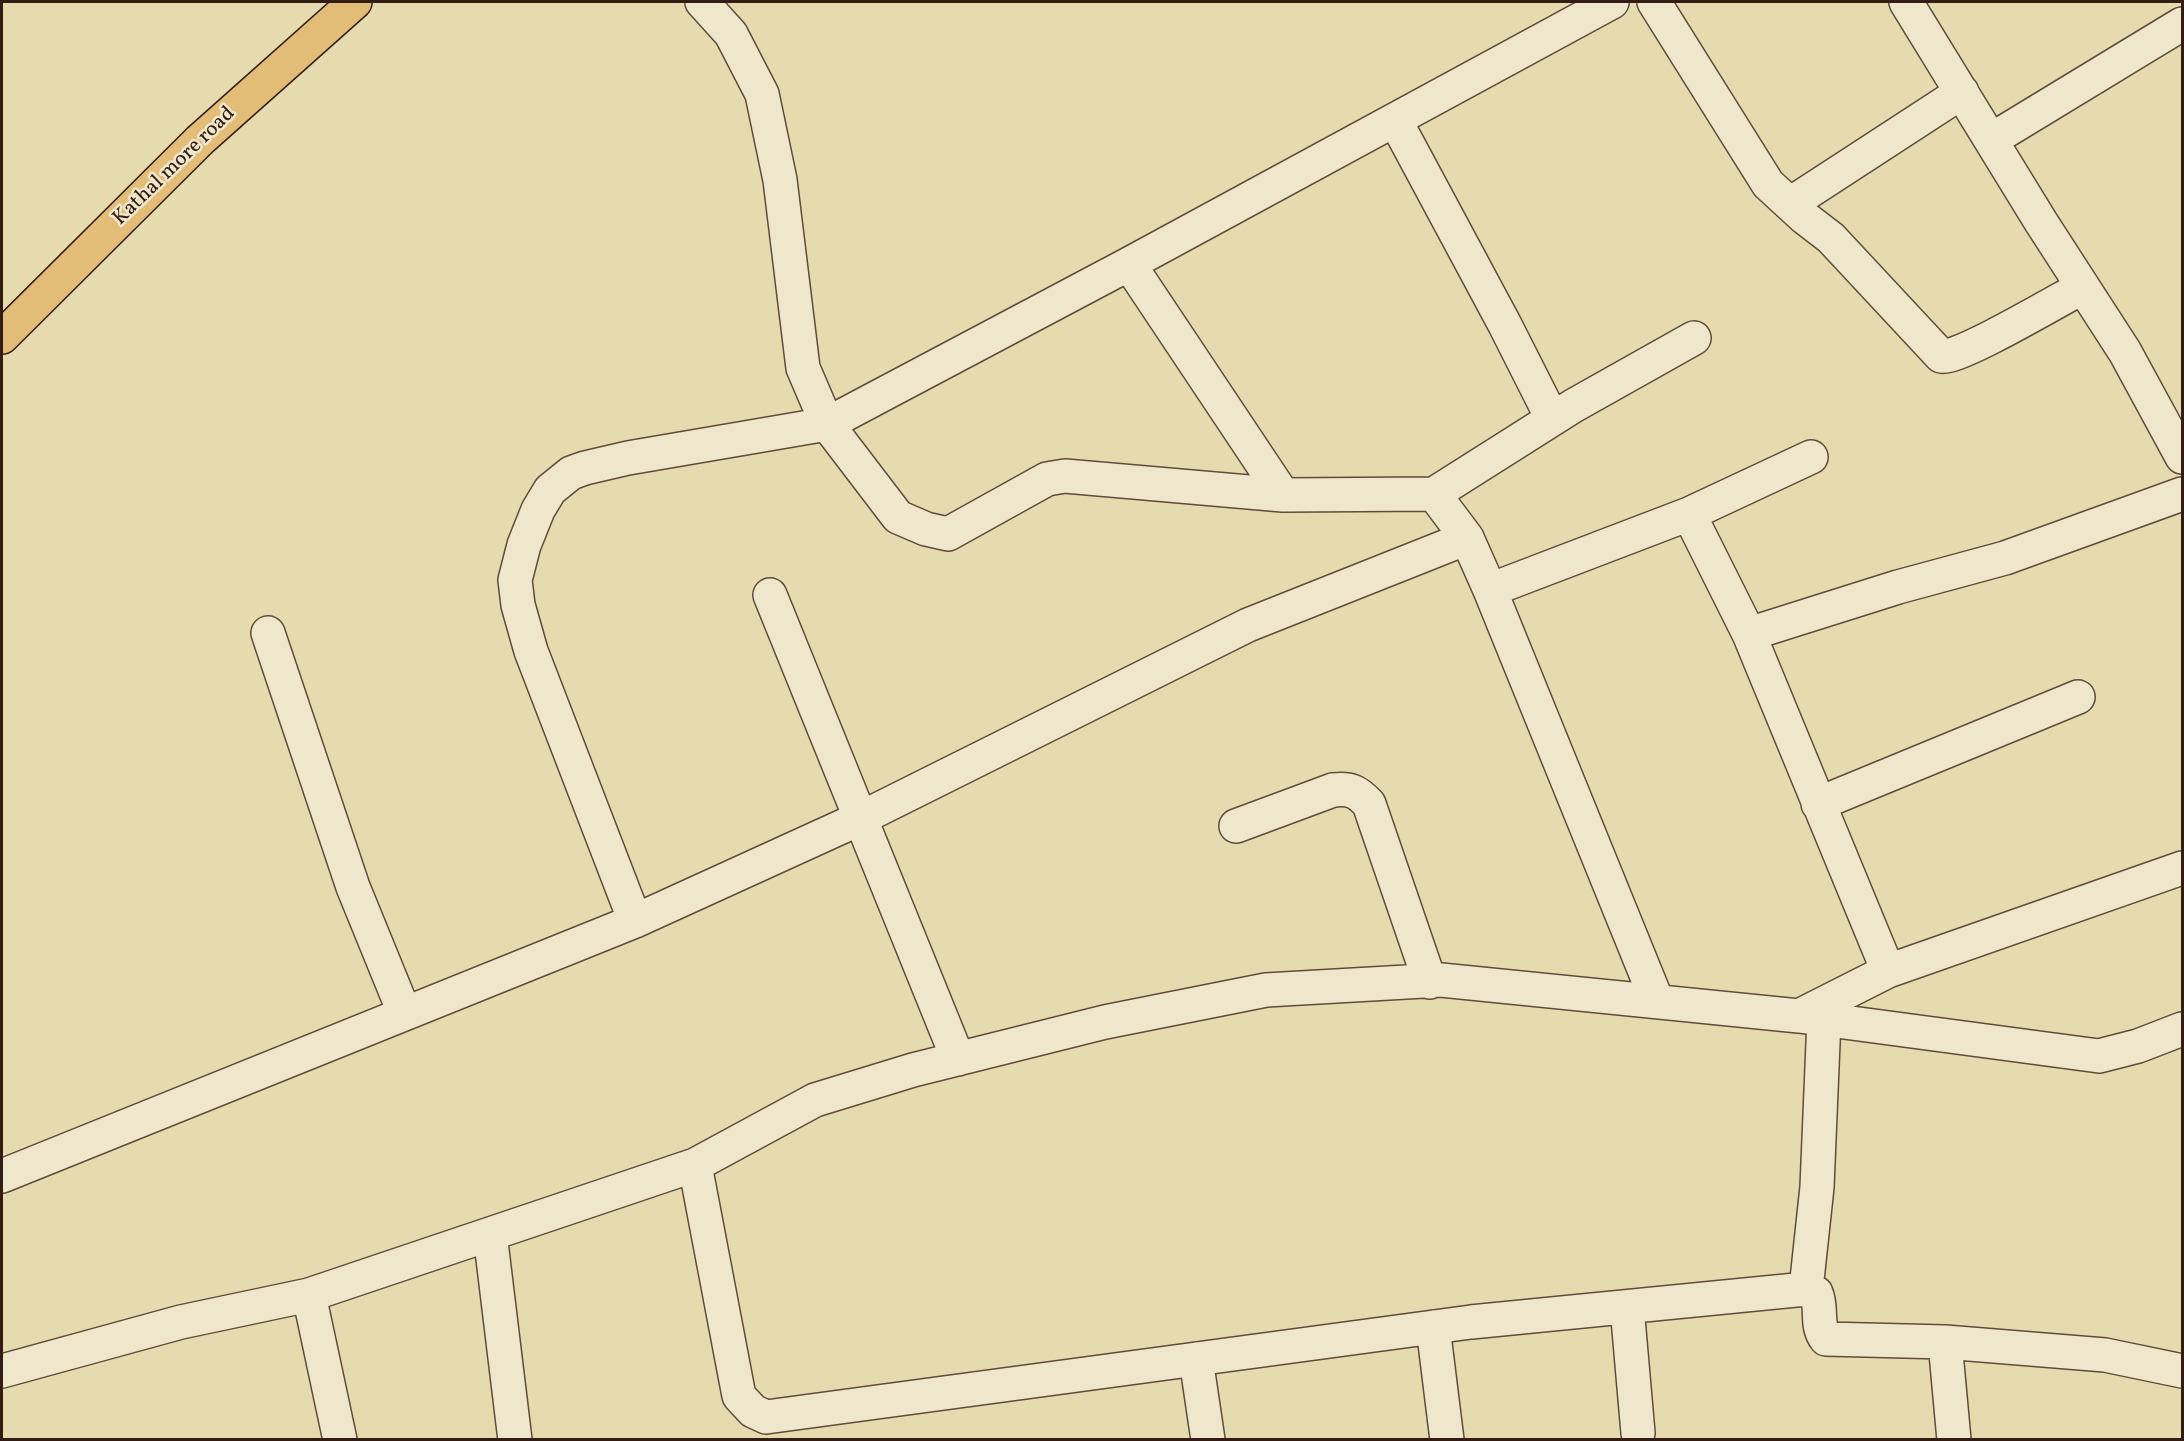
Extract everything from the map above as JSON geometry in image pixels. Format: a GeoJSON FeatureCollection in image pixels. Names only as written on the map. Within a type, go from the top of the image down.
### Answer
{"type":"FeatureCollection","features":[{"type":"Feature","properties":{"kind":"main road","name":"Kathal more road"},"geometry":{"type":"LineString","coordinates":[[2,337],[200,140],[355,2]]}},
{"type":"Feature","properties":{"kind":"street"},"geometry":{"type":"LineString","coordinates":[[702,2],[731,34],[762,94],[780,180],[803,368],[828,424],[898,517],[927,530],[948,534],[1047,479],[1065,476],[1283,495],[1434,494],[1552,418],[1694,338]]}},
{"type":"Feature","properties":{"kind":"street"},"geometry":{"type":"LineString","coordinates":[[635,921],[531,651],[518,605],[515,580],[524,545],[538,510],[550,490],[571,473],[585,468],[628,458],[828,424],[1612,2]]}},
{"type":"Feature","properties":{"kind":"street"},"geometry":{"type":"LineString","coordinates":[[1654,2],[1768,184],[1804,218],[1831,238],[1934,351],[1945,357],[1973,347],[2083,287]]}},
{"type":"Feature","properties":{"kind":"street"},"geometry":{"type":"LineString","coordinates":[[1906,2],[2125,352],[2182,456]]}},
{"type":"Feature","properties":{"kind":"street"},"geometry":{"type":"LineString","coordinates":[[1991,140],[2182,24]]}},
{"type":"Feature","properties":{"kind":"street"},"geometry":{"type":"LineString","coordinates":[[1790,204],[1962,92]]}},
{"type":"Feature","properties":{"kind":"street"},"geometry":{"type":"LineString","coordinates":[[1395,120],[1552,418]]}},
{"type":"Feature","properties":{"kind":"street"},"geometry":{"type":"LineString","coordinates":[[1129,264],[1283,495]]}},
{"type":"Feature","properties":{"kind":"street"},"geometry":{"type":"LineString","coordinates":[[1490,590],[1689,514],[1811,457]]}},
{"type":"Feature","properties":{"kind":"street"},"geometry":{"type":"LineString","coordinates":[[1434,494],[1467,538],[1490,590],[1657,1001]]}},
{"type":"Feature","properties":{"kind":"street"},"geometry":{"type":"LineString","coordinates":[[1749,634],[1898,586],[2005,558],[2182,494]]}},
{"type":"Feature","properties":{"kind":"street"},"geometry":{"type":"LineString","coordinates":[[1689,514],[1749,634],[1888,971]]}},
{"type":"Feature","properties":{"kind":"street"},"geometry":{"type":"LineString","coordinates":[[2,1176],[635,921],[861,818],[1248,625],[1467,538]]}},
{"type":"Feature","properties":{"kind":"street"},"geometry":{"type":"LineString","coordinates":[[770,595],[958,1059]]}},
{"type":"Feature","properties":{"kind":"street"},"geometry":{"type":"LineString","coordinates":[[268,633],[353,887],[405,1012]]}},
{"type":"Feature","properties":{"kind":"street"},"geometry":{"type":"LineString","coordinates":[[1818,804],[2078,697]]}},
{"type":"Feature","properties":{"kind":"street"},"geometry":{"type":"LineString","coordinates":[[1236,826],[1333,790],[1357,791],[1370,804],[1430,982]]}},
{"type":"Feature","properties":{"kind":"street"},"geometry":{"type":"LineString","coordinates":[[1812,1017],[1888,971],[2182,868]]}},
{"type":"Feature","properties":{"kind":"street"},"geometry":{"type":"LineString","coordinates":[[2,1371],[181,1322],[309,1295],[694,1165],[815,1100],[958,1059],[1106,1022],[1266,990],[1441,980],[1812,1017],[2099,1056],[2138,1046],[2182,1029]]}},
{"type":"Feature","properties":{"kind":"street"},"geometry":{"type":"LineString","coordinates":[[1806,1289],[1817,1187],[1812,1017]]}},
{"type":"Feature","properties":{"kind":"street"},"geometry":{"type":"LineString","coordinates":[[694,1165],[739,1396],[753,1411],[766,1417],[1433,1327],[1806,1289],[1816,1293],[1820,1302],[1819,1325],[1826,1339],[1945,1342],[2105,1355],[2182,1371]]}},
{"type":"Feature","properties":{"kind":"street"},"geometry":{"type":"LineString","coordinates":[[490,1234],[515,1440]]}},
{"type":"Feature","properties":{"kind":"street"},"geometry":{"type":"LineString","coordinates":[[309,1295],[340,1440]]}},
{"type":"Feature","properties":{"kind":"street"},"geometry":{"type":"LineString","coordinates":[[1627,1307],[1651,1434]]}},
{"type":"Feature","properties":{"kind":"street"},"geometry":{"type":"LineString","coordinates":[[1433,1327],[1447,1440]]}},
{"type":"Feature","properties":{"kind":"street"},"geometry":{"type":"LineString","coordinates":[[1945,1342],[1954,1440]]}},
{"type":"Feature","properties":{"kind":"street"},"geometry":{"type":"LineString","coordinates":[[1196,1359],[1208,1440]]}}]}
